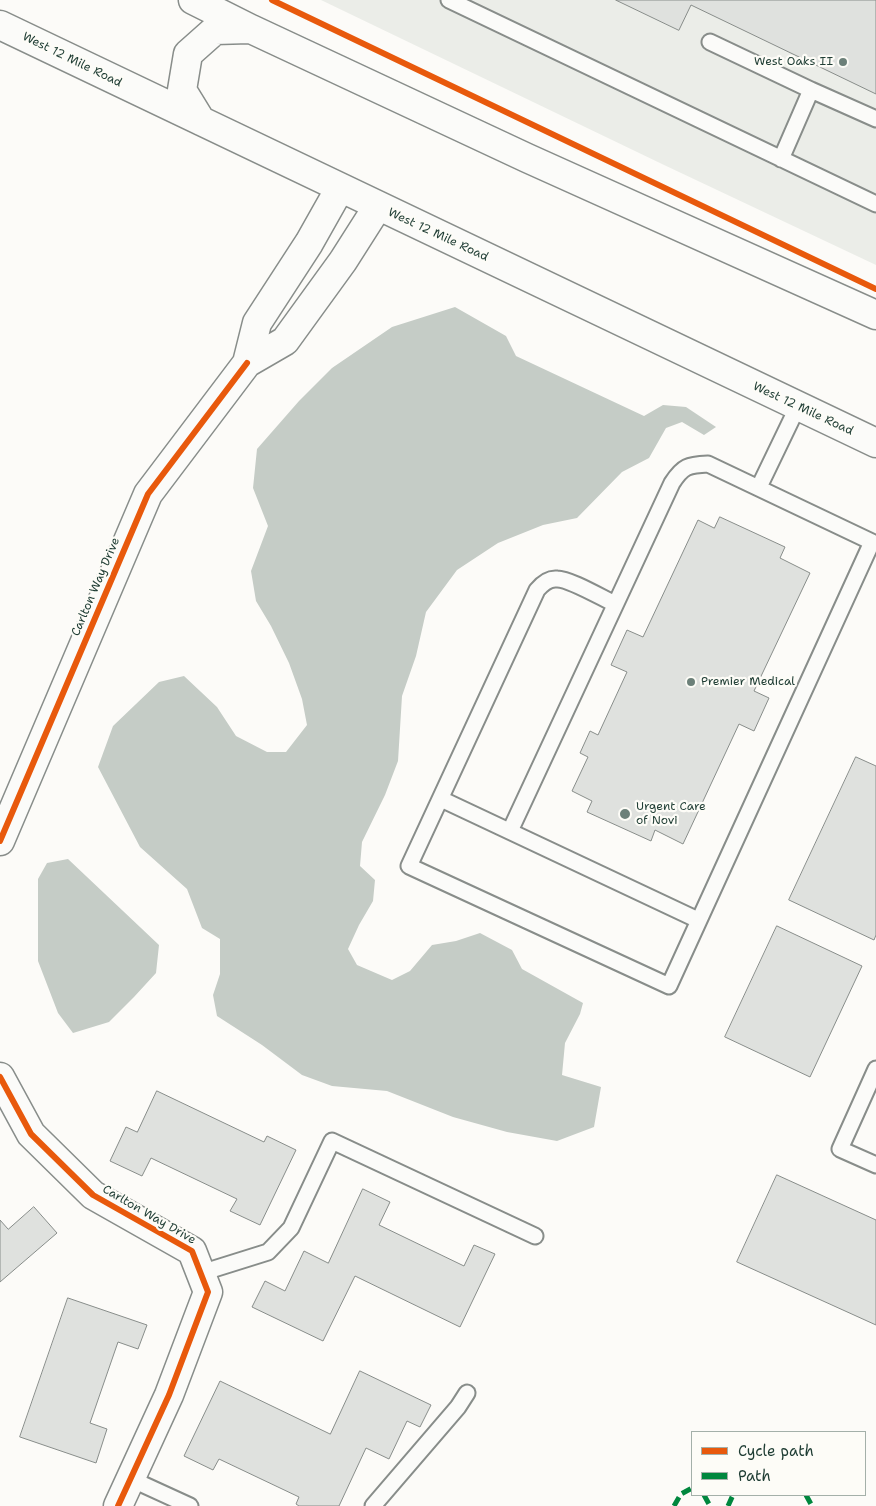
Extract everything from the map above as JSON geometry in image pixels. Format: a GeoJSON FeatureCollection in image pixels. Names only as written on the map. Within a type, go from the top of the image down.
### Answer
{"type":"FeatureCollection","features":[{"type":"Feature","properties":{"kind":"main road"},"geometry":{"type":"LineString","coordinates":[[194,0],[251,29],[528,158],[876,315]]}},
{"type":"Feature","properties":{"kind":"main road","name":"West 12 Mile Road"},"geometry":{"type":"LineString","coordinates":[[0,25],[876,443]]}},
{"type":"Feature","properties":{"kind":"main road"},"geometry":{"type":"LineString","coordinates":[[201,121],[182,90],[188,54],[215,30],[251,29]]}},
{"type":"Feature","properties":{"kind":"main road","name":"Carlton Way Drive"},"geometry":{"type":"LineString","coordinates":[[0,841],[148,494],[247,362],[257,323],[309,244],[340,188]]}},
{"type":"Feature","properties":{"kind":"main road","name":"Carlton Way Drive"},"geometry":{"type":"LineString","coordinates":[[247,362],[285,341],[343,261],[378,206]]}},
{"type":"Feature","properties":{"kind":"main road","name":"Carlton Way Drive"},"geometry":{"type":"LineString","coordinates":[[0,1077],[31,1134],[93,1195],[192,1251],[208,1292],[169,1395],[118,1506]]}},
{"type":"Feature","properties":{"kind":"lane"},"geometry":{"type":"LineString","coordinates":[[449,0],[876,204]]}},
{"type":"Feature","properties":{"kind":"lane"},"geometry":{"type":"LineString","coordinates":[[710,42],[876,119]]}},
{"type":"Feature","properties":{"kind":"lane"},"geometry":{"type":"LineString","coordinates":[[781,158],[811,90]]}},
{"type":"Feature","properties":{"kind":"lane"},"geometry":{"type":"LineString","coordinates":[[759,487],[798,406]]}},
{"type":"Feature","properties":{"kind":"lane"},"geometry":{"type":"LineString","coordinates":[[510,831],[672,483],[680,471],[691,464],[708,464],[872,542],[668,986],[410,866],[537,590],[544,582],[556,578],[567,581],[615,604]]}},
{"type":"Feature","properties":{"kind":"lane"},"geometry":{"type":"LineString","coordinates":[[441,799],[698,920]]}},
{"type":"Feature","properties":{"kind":"lane"},"geometry":{"type":"LineString","coordinates":[[876,1069],[840,1149],[876,1166]]}},
{"type":"Feature","properties":{"kind":"lane"},"geometry":{"type":"LineString","coordinates":[[201,1273],[268,1252],[291,1228],[332,1141],[535,1236]]}},
{"type":"Feature","properties":{"kind":"lane"},"geometry":{"type":"LineString","coordinates":[[373,1506],[458,1407],[467,1393]]}},
{"type":"Feature","properties":{"kind":"lane"},"geometry":{"type":"LineString","coordinates":[[131,1478],[190,1506]]}},
{"type":"Feature","properties":{"kind":"shaded area"},"geometry":{"type":"Polygon","coordinates":[[[321,0],[876,0],[876,265],[662,164],[321,0]]]}},
{"type":"Feature","properties":{"kind":"shaded area"},"geometry":{"type":"Polygon","coordinates":[[[455,307],[506,336],[516,356],[644,416],[663,405],[686,407],[716,427],[704,435],[682,422],[666,428],[649,458],[622,472],[577,518],[543,525],[498,543],[457,570],[426,612],[416,656],[402,696],[398,761],[385,795],[362,842],[360,866],[375,880],[373,901],[348,949],[357,965],[392,980],[410,971],[432,945],[456,941],[480,933],[512,950],[522,969],[583,1003],[580,1014],[565,1043],[562,1075],[601,1087],[594,1127],[557,1141],[507,1132],[453,1117],[387,1091],[332,1086],[302,1075],[262,1045],[217,1016],[213,995],[220,974],[220,939],[202,928],[187,889],[140,847],[98,767],[113,726],[159,682],[184,676],[217,707],[236,736],[267,752],[286,752],[307,725],[302,699],[289,663],[256,601],[251,571],[268,526],[253,488],[257,449],[299,401],[332,368],[392,327],[455,307]]]}},
{"type":"Feature","properties":{"kind":"shaded area"},"geometry":{"type":"Polygon","coordinates":[[[68,859],[159,945],[156,973],[134,997],[109,1022],[73,1033],[58,1013],[38,961],[38,879],[47,863],[68,859]]]}},
{"type":"Feature","properties":{"kind":"building","name":"West Oaks II"},"geometry":{"type":"Polygon","coordinates":[[[616,0],[876,0],[876,94],[691,5],[679,30],[616,0]]]}},
{"type":"Feature","properties":{"kind":"building","name":"Premier Medical"},"geometry":{"type":"Polygon","coordinates":[[[720,517],[785,547],[780,558],[810,573],[754,691],[769,698],[754,731],[739,724],[683,844],[655,830],[651,841],[587,812],[592,801],[572,791],[588,757],[580,753],[590,731],[598,735],[627,672],[611,665],[627,630],[643,637],[698,520],[714,528],[720,517]]]}},
{"type":"Feature","properties":{"kind":"building"},"geometry":{"type":"Polygon","coordinates":[[[856,757],[876,766],[876,935],[874,940],[789,900],[856,757]]]}},
{"type":"Feature","properties":{"kind":"building"},"geometry":{"type":"Polygon","coordinates":[[[777,926],[862,966],[810,1077],[725,1037],[777,926]]]}},
{"type":"Feature","properties":{"kind":"building"},"geometry":{"type":"Polygon","coordinates":[[[157,1091],[264,1142],[267,1136],[296,1150],[260,1225],[230,1211],[237,1199],[151,1158],[142,1176],[110,1161],[126,1127],[137,1132],[157,1091]]]}},
{"type":"Feature","properties":{"kind":"building"},"geometry":{"type":"Polygon","coordinates":[[[777,1175],[876,1220],[876,1325],[737,1262],[777,1175]]]}},
{"type":"Feature","properties":{"kind":"building"},"geometry":{"type":"Polygon","coordinates":[[[363,1189],[390,1202],[379,1225],[464,1266],[474,1245],[495,1254],[460,1327],[355,1276],[323,1341],[252,1307],[265,1281],[285,1291],[304,1251],[328,1263],[363,1189]]]}},
{"type":"Feature","properties":{"kind":"building"},"geometry":{"type":"Polygon","coordinates":[[[34,1207],[57,1233],[0,1282],[0,1220],[8,1229],[34,1207]]]}},
{"type":"Feature","properties":{"kind":"building"},"geometry":{"type":"Polygon","coordinates":[[[68,1298],[147,1325],[138,1349],[118,1342],[90,1423],[107,1429],[96,1463],[20,1437],[68,1298]]]}},
{"type":"Feature","properties":{"kind":"building"},"geometry":{"type":"Polygon","coordinates":[[[360,1371],[431,1405],[420,1427],[407,1421],[389,1459],[366,1448],[339,1506],[299,1506],[296,1504],[299,1497],[219,1459],[213,1470],[184,1456],[220,1381],[330,1434],[360,1371]]]}},
{"type":"Feature","properties":{"kind":"marked path"},"geometry":{"type":"LineString","coordinates":[[674,1506],[681,1494],[691,1489]]}},
{"type":"Feature","properties":{"kind":"marked path"},"geometry":{"type":"LineString","coordinates":[[705,1496],[710,1506]]}},
{"type":"Feature","properties":{"kind":"marked path"},"geometry":{"type":"LineString","coordinates":[[728,1506],[733,1496]]}},
{"type":"Feature","properties":{"kind":"marked path"},"geometry":{"type":"LineString","coordinates":[[807,1496],[812,1506]]}},
{"type":"Feature","properties":{"kind":"cycle path"},"geometry":{"type":"LineString","coordinates":[[272,0],[876,289]]}},
{"type":"Feature","properties":{"kind":"cycle path"},"geometry":{"type":"LineString","coordinates":[[0,841],[148,494],[247,363]]}},
{"type":"Feature","properties":{"kind":"cycle path"},"geometry":{"type":"LineString","coordinates":[[0,1077],[31,1134],[93,1195],[192,1251],[208,1292],[169,1395],[118,1506]]}},
{"type":"Feature","properties":{"kind":"place","name":"West Oaks II"},"geometry":{"type":"Point","coordinates":[843,62]}},
{"type":"Feature","properties":{"kind":"place","name":"Premier Medical"},"geometry":{"type":"Point","coordinates":[691,682]}},
{"type":"Feature","properties":{"kind":"place","name":"Urgent Care of Novi"},"geometry":{"type":"Point","coordinates":[625,814]}}]}
